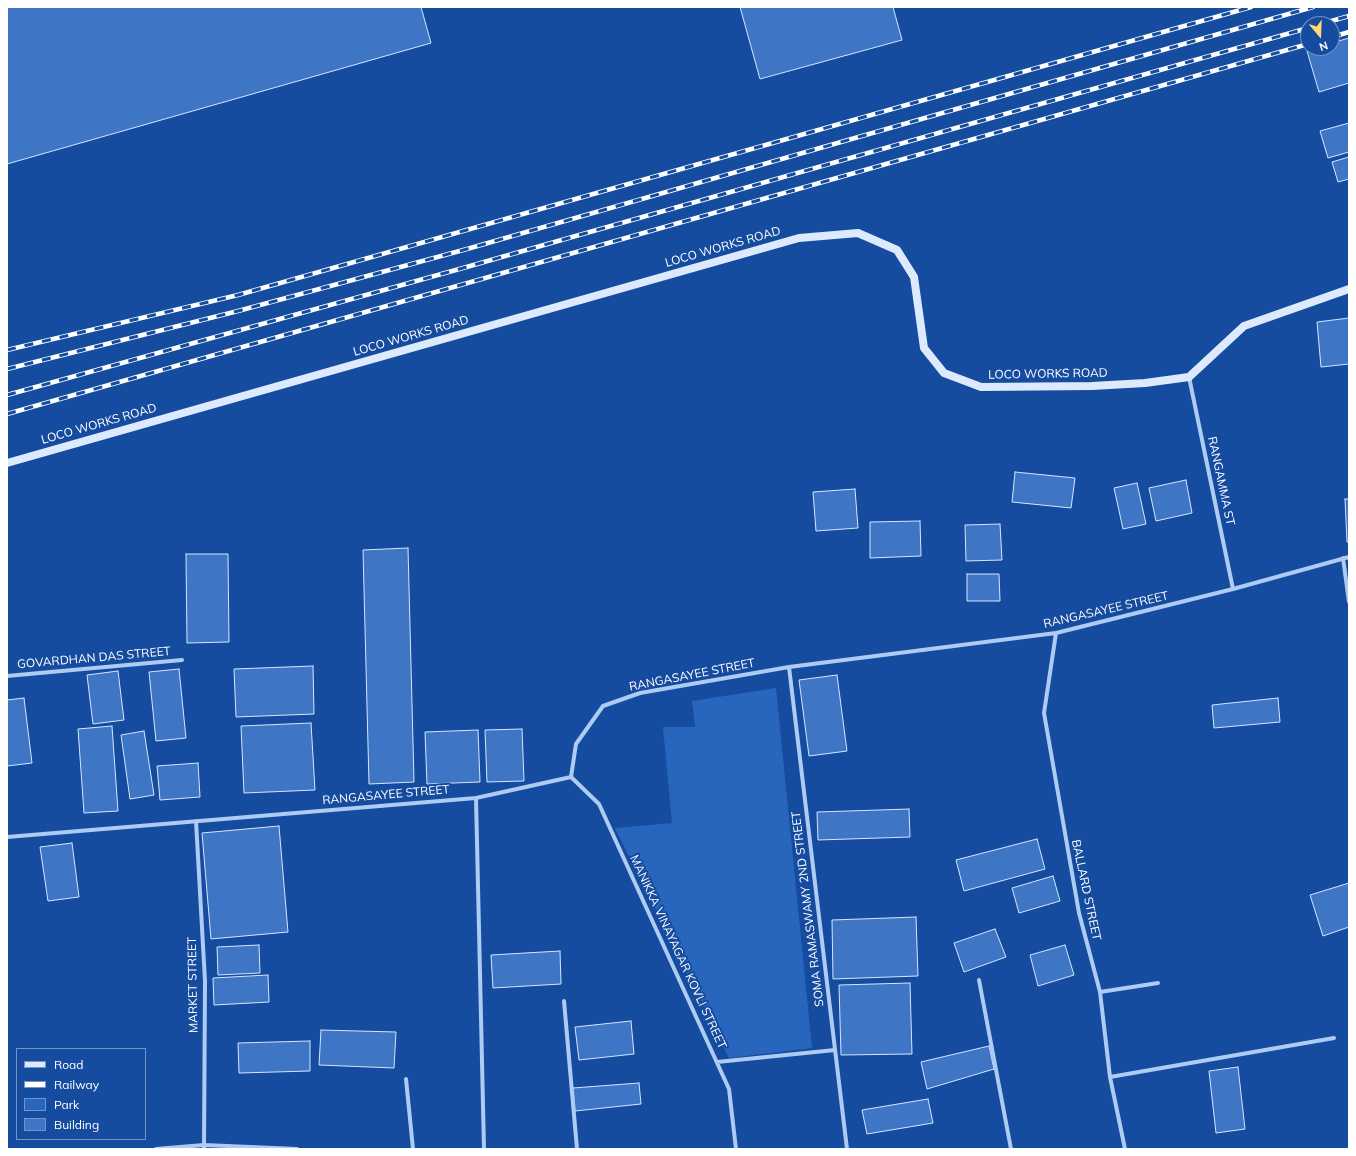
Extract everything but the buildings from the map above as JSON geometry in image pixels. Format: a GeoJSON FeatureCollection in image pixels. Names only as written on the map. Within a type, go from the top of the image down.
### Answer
{"type":"FeatureCollection","features":[{"type":"Feature","properties":{"kind":"street","name":"LOCO WORKS ROAD"},"geometry":{"type":"LineString","coordinates":[[7,463],[799,238],[858,233],[897,250],[914,277],[924,348],[944,373],[980,387],[1092,386],[1145,383],[1189,377]]}},
{"type":"Feature","properties":{"kind":"street"},"geometry":{"type":"LineString","coordinates":[[1189,377],[1244,326],[1349,288]]}},
{"type":"Feature","properties":{"kind":"street","name":"RANGAMMA ST"},"geometry":{"type":"LineString","coordinates":[[1189,377],[1233,589]]}},
{"type":"Feature","properties":{"kind":"street","name":"RANGASAYEE STREET"},"geometry":{"type":"LineString","coordinates":[[7,837],[476,798],[571,777],[576,744],[603,706],[640,692],[789,667],[1056,633],[1233,589],[1349,557]]}},
{"type":"Feature","properties":{"kind":"street"},"geometry":{"type":"LineString","coordinates":[[1343,558],[1349,602]]}},
{"type":"Feature","properties":{"kind":"street","name":"BALLARD STREET"},"geometry":{"type":"LineString","coordinates":[[1056,633],[1044,713],[1080,913],[1100,992],[1110,1076],[1125,1149]]}},
{"type":"Feature","properties":{"kind":"street","name":"GOVARDHAN DAS STREET"},"geometry":{"type":"LineString","coordinates":[[7,676],[182,660]]}},
{"type":"Feature","properties":{"kind":"street","name":"SOMA RAMASWAMY 2ND STREET"},"geometry":{"type":"LineString","coordinates":[[789,667],[847,1149]]}},
{"type":"Feature","properties":{"kind":"street","name":"MANIKKA VINAYAGAR KOVLI STREET"},"geometry":{"type":"LineString","coordinates":[[571,777],[599,804],[729,1089],[736,1149]]}},
{"type":"Feature","properties":{"kind":"street"},"geometry":{"type":"LineString","coordinates":[[476,798],[484,1149]]}},
{"type":"Feature","properties":{"kind":"street","name":"MARKET STREET"},"geometry":{"type":"LineString","coordinates":[[196,821],[205,981],[204,1147]]}},
{"type":"Feature","properties":{"kind":"street"},"geometry":{"type":"LineString","coordinates":[[979,980],[1011,1149]]}},
{"type":"Feature","properties":{"kind":"street"},"geometry":{"type":"LineString","coordinates":[[1100,992],[1158,983]]}},
{"type":"Feature","properties":{"kind":"street"},"geometry":{"type":"LineString","coordinates":[[564,1002],[578,1149]]}},
{"type":"Feature","properties":{"kind":"street"},"geometry":{"type":"LineString","coordinates":[[1110,1076],[1334,1038]]}},
{"type":"Feature","properties":{"kind":"street"},"geometry":{"type":"LineString","coordinates":[[717,1062],[835,1050]]}},
{"type":"Feature","properties":{"kind":"street"},"geometry":{"type":"LineString","coordinates":[[406,1078],[413,1149]]}},
{"type":"Feature","properties":{"kind":"street"},"geometry":{"type":"LineString","coordinates":[[156,1149],[204,1147],[297,1149]]}},
{"type":"Feature","properties":{"kind":"green space"},"geometry":{"type":"Polygon","coordinates":[[[776,688],[812,1048],[729,1058],[615,828],[672,823],[663,727],[695,727],[692,701],[776,688]]]}},
{"type":"Feature","properties":{"kind":"railway"},"geometry":{"type":"LineString","coordinates":[[7,350],[238,295],[1251,7]]}},
{"type":"Feature","properties":{"kind":"railway"},"geometry":{"type":"LineString","coordinates":[[7,369],[238,311],[467,249],[1313,7]]}},
{"type":"Feature","properties":{"kind":"railway"},"geometry":{"type":"LineString","coordinates":[[1340,19],[1349,16]]}},
{"type":"Feature","properties":{"kind":"railway"},"geometry":{"type":"LineString","coordinates":[[7,395],[463,268],[1300,30]]}},
{"type":"Feature","properties":{"kind":"railway"},"geometry":{"type":"LineString","coordinates":[[1340,35],[1349,32]]}},
{"type":"Feature","properties":{"kind":"railway"},"geometry":{"type":"LineString","coordinates":[[7,414],[1300,46]]}}]}
